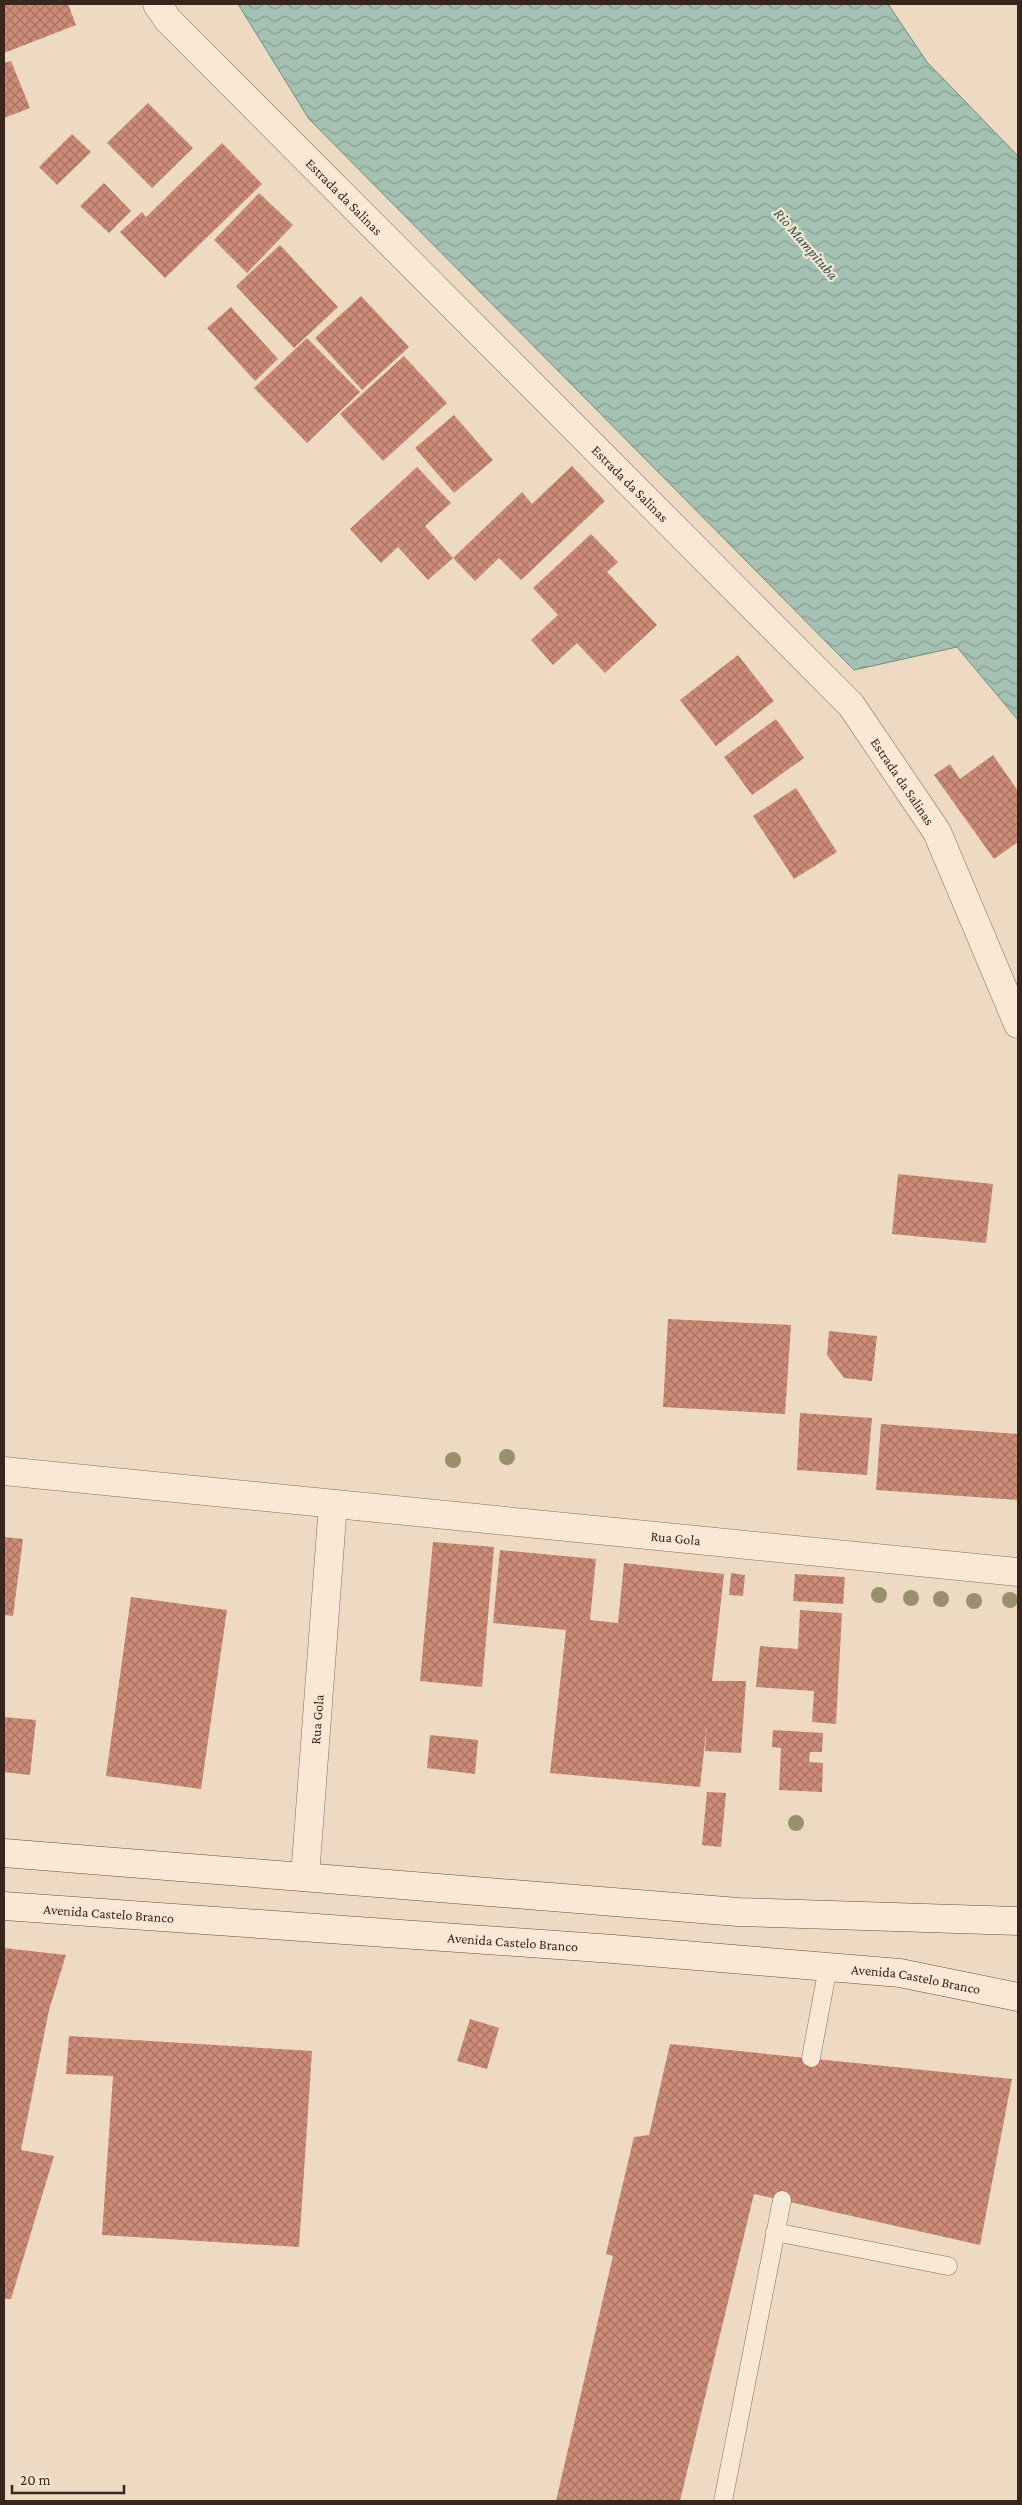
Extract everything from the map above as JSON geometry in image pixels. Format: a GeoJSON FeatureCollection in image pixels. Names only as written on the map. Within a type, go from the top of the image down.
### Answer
{"type":"FeatureCollection","features":[{"type":"Feature","properties":{"kind":"street","name":"Estrada da Salinas"},"geometry":{"type":"LineString","coordinates":[[157,4],[175,27],[851,704],[937,832],[1018,1024]]}},
{"type":"Feature","properties":{"kind":"street","name":"Rua Gola"},"geometry":{"type":"LineString","coordinates":[[4,1471],[1018,1572]]}},
{"type":"Feature","properties":{"kind":"street","name":"Rua Gola"},"geometry":{"type":"LineString","coordinates":[[305,1877],[333,1504]]}},
{"type":"Feature","properties":{"kind":"street"},"geometry":{"type":"LineString","coordinates":[[4,1853],[738,1912],[1018,1921]]}},
{"type":"Feature","properties":{"kind":"street","name":"Avenida Castelo Branco"},"geometry":{"type":"LineString","coordinates":[[4,1906],[613,1949],[900,1973],[1018,1997]]}},
{"type":"Feature","properties":{"kind":"lane"},"geometry":{"type":"LineString","coordinates":[[811,2058],[828,1967]]}},
{"type":"Feature","properties":{"kind":"lane"},"geometry":{"type":"LineString","coordinates":[[723,2501],[782,2200]]}},
{"type":"Feature","properties":{"kind":"lane"},"geometry":{"type":"LineString","coordinates":[[776,2232],[948,2266]]}},
{"type":"Feature","properties":{"kind":"water","name":"Rio Mampituba"},"geometry":{"type":"Polygon","coordinates":[[[238,4],[888,4],[927,62],[1018,156],[1018,720],[957,647],[854,670],[309,119],[238,4]]]}},
{"type":"Feature","properties":{"kind":"building"},"geometry":{"type":"Polygon","coordinates":[[[68,4],[76,25],[4,53],[4,5],[68,4]]]}},
{"type":"Feature","properties":{"kind":"building"},"geometry":{"type":"Polygon","coordinates":[[[11,61],[30,108],[4,118],[4,63],[11,61]]]}},
{"type":"Feature","properties":{"kind":"building"},"geometry":{"type":"Polygon","coordinates":[[[148,103],[193,148],[152,188],[107,143],[148,103]]]}},
{"type":"Feature","properties":{"kind":"building"},"geometry":{"type":"Polygon","coordinates":[[[72,134],[91,152],[57,185],[39,167],[72,134]]]}},
{"type":"Feature","properties":{"kind":"building"},"geometry":{"type":"Polygon","coordinates":[[[222,143],[262,184],[165,278],[120,232],[142,212],[146,217],[222,143]]]}},
{"type":"Feature","properties":{"kind":"building"},"geometry":{"type":"Polygon","coordinates":[[[104,183],[131,211],[109,233],[80,206],[104,183]]]}},
{"type":"Feature","properties":{"kind":"building"},"geometry":{"type":"Polygon","coordinates":[[[259,193],[293,225],[247,273],[214,240],[259,193]]]}},
{"type":"Feature","properties":{"kind":"building"},"geometry":{"type":"Polygon","coordinates":[[[280,245],[338,307],[294,348],[236,286],[280,245]]]}},
{"type":"Feature","properties":{"kind":"building"},"geometry":{"type":"Polygon","coordinates":[[[361,296],[409,347],[362,390],[315,338],[361,296]]]}},
{"type":"Feature","properties":{"kind":"building"},"geometry":{"type":"Polygon","coordinates":[[[231,307],[278,359],[255,381],[207,328],[231,307]]]}},
{"type":"Feature","properties":{"kind":"building"},"geometry":{"type":"Polygon","coordinates":[[[307,338],[360,392],[307,443],[254,388],[307,338]]]}},
{"type":"Feature","properties":{"kind":"building"},"geometry":{"type":"Polygon","coordinates":[[[404,356],[447,403],[383,461],[340,414],[404,356]]]}},
{"type":"Feature","properties":{"kind":"building"},"geometry":{"type":"Polygon","coordinates":[[[454,415],[493,460],[454,493],[415,448],[454,415]]]}},
{"type":"Feature","properties":{"kind":"building"},"geometry":{"type":"Polygon","coordinates":[[[572,466],[605,501],[521,580],[499,558],[475,581],[453,558],[522,492],[532,504],[572,466]]]}},
{"type":"Feature","properties":{"kind":"building"},"geometry":{"type":"Polygon","coordinates":[[[417,467],[451,503],[425,526],[453,558],[428,580],[398,547],[381,563],[350,529],[417,467]]]}},
{"type":"Feature","properties":{"kind":"building"},"geometry":{"type":"Polygon","coordinates":[[[591,534],[618,562],[607,572],[657,625],[605,673],[577,643],[553,665],[531,640],[558,615],[533,588],[591,534]]]}},
{"type":"Feature","properties":{"kind":"building"},"geometry":{"type":"Polygon","coordinates":[[[738,655],[774,701],[716,746],[680,700],[738,655]]]}},
{"type":"Feature","properties":{"kind":"building"},"geometry":{"type":"Polygon","coordinates":[[[776,719],[804,758],[752,795],[724,757],[776,719]]]}},
{"type":"Feature","properties":{"kind":"building"},"geometry":{"type":"Polygon","coordinates":[[[993,755],[1018,791],[1018,842],[994,859],[934,775],[950,764],[960,779],[993,755]]]}},
{"type":"Feature","properties":{"kind":"building"},"geometry":{"type":"Polygon","coordinates":[[[796,788],[837,852],[794,879],[753,816],[796,788]]]}},
{"type":"Feature","properties":{"kind":"building"},"geometry":{"type":"Polygon","coordinates":[[[898,1174],[993,1184],[986,1243],[892,1234],[898,1174]]]}},
{"type":"Feature","properties":{"kind":"building"},"geometry":{"type":"Polygon","coordinates":[[[668,1319],[791,1325],[785,1414],[663,1407],[668,1319]]]}},
{"type":"Feature","properties":{"kind":"building"},"geometry":{"type":"Polygon","coordinates":[[[829,1331],[877,1336],[872,1381],[844,1378],[827,1355],[829,1331]]]}},
{"type":"Feature","properties":{"kind":"building"},"geometry":{"type":"Polygon","coordinates":[[[800,1413],[872,1418],[867,1475],[797,1470],[800,1413]]]}},
{"type":"Feature","properties":{"kind":"building"},"geometry":{"type":"Polygon","coordinates":[[[881,1424],[1018,1434],[1018,1500],[876,1490],[881,1424]]]}},
{"type":"Feature","properties":{"kind":"building"},"geometry":{"type":"Polygon","coordinates":[[[4,1537],[23,1539],[13,1616],[4,1615],[4,1537]]]}},
{"type":"Feature","properties":{"kind":"building"},"geometry":{"type":"Polygon","coordinates":[[[433,1542],[494,1547],[482,1687],[420,1681],[433,1542]]]}},
{"type":"Feature","properties":{"kind":"building"},"geometry":{"type":"Polygon","coordinates":[[[500,1550],[596,1559],[590,1620],[618,1623],[624,1563],[724,1574],[712,1681],[746,1681],[741,1753],[705,1751],[707,1724],[700,1787],[550,1773],[566,1630],[493,1623],[500,1550]]]}},
{"type":"Feature","properties":{"kind":"building"},"geometry":{"type":"Polygon","coordinates":[[[731,1573],[745,1575],[743,1596],[729,1595],[731,1573]]]}},
{"type":"Feature","properties":{"kind":"building"},"geometry":{"type":"Polygon","coordinates":[[[795,1574],[845,1577],[843,1604],[793,1601],[795,1574]]]}},
{"type":"Feature","properties":{"kind":"building"},"geometry":{"type":"Polygon","coordinates":[[[131,1597],[227,1610],[201,1789],[106,1776],[131,1597]]]}},
{"type":"Feature","properties":{"kind":"building"},"geometry":{"type":"Polygon","coordinates":[[[800,1610],[842,1613],[836,1724],[812,1722],[814,1691],[756,1687],[760,1646],[798,1649],[800,1610]]]}},
{"type":"Feature","properties":{"kind":"building"},"geometry":{"type":"Polygon","coordinates":[[[4,1717],[36,1720],[30,1775],[4,1772],[4,1717]]]}},
{"type":"Feature","properties":{"kind":"building"},"geometry":{"type":"Polygon","coordinates":[[[773,1730],[823,1733],[822,1752],[810,1752],[809,1762],[823,1763],[822,1792],[779,1790],[781,1748],[772,1747],[773,1730]]]}},
{"type":"Feature","properties":{"kind":"building"},"geometry":{"type":"Polygon","coordinates":[[[430,1735],[478,1740],[475,1774],[427,1768],[430,1735]]]}},
{"type":"Feature","properties":{"kind":"building"},"geometry":{"type":"Polygon","coordinates":[[[707,1792],[726,1793],[721,1847],[702,1845],[707,1792]]]}},
{"type":"Feature","properties":{"kind":"building"},"geometry":{"type":"Polygon","coordinates":[[[4,1948],[66,1955],[49,2010],[21,2150],[54,2156],[11,2299],[4,2299],[4,1948]]]}},
{"type":"Feature","properties":{"kind":"building"},"geometry":{"type":"Polygon","coordinates":[[[470,2019],[499,2028],[487,2069],[457,2061],[470,2019]]]}},
{"type":"Feature","properties":{"kind":"building"},"geometry":{"type":"Polygon","coordinates":[[[69,2036],[312,2051],[299,2247],[102,2235],[113,2076],[66,2074],[69,2036]]]}},
{"type":"Feature","properties":{"kind":"building"},"geometry":{"type":"Polygon","coordinates":[[[670,2044],[1012,2079],[980,2245],[754,2194],[680,2501],[556,2501],[613,2256],[606,2254],[634,2137],[649,2135],[670,2044]]]}}]}
